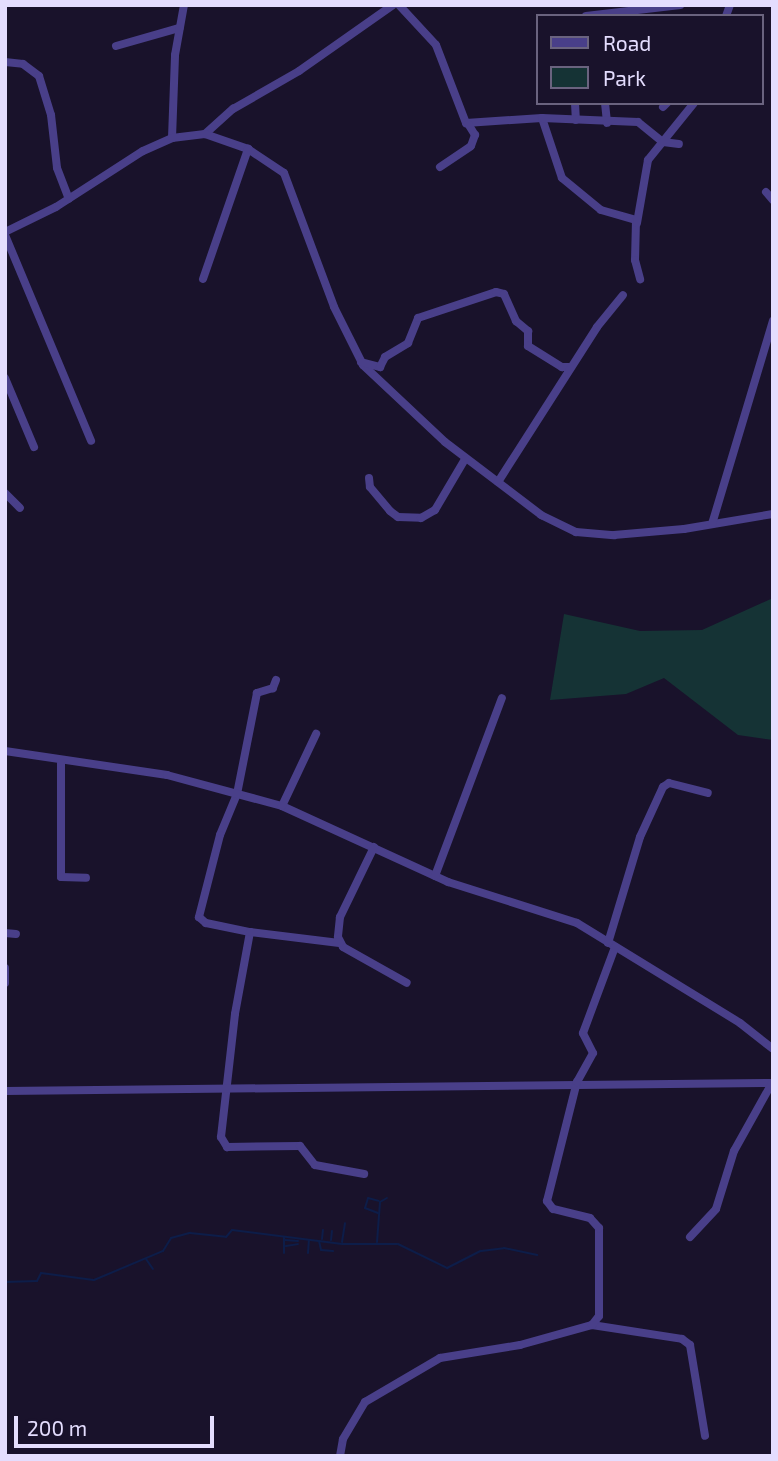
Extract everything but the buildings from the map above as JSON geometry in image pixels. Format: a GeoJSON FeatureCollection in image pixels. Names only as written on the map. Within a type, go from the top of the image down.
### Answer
{"type":"FeatureCollection","features":[{"type":"Feature","properties":{"kind":"street"},"geometry":{"type":"LineString","coordinates":[[172,138],[179,28],[184,5]]}},
{"type":"Feature","properties":{"kind":"street"},"geometry":{"type":"LineString","coordinates":[[399,5],[436,46],[475,135],[471,146],[440,167]]}},
{"type":"Feature","properties":{"kind":"street"},"geometry":{"type":"LineString","coordinates":[[610,14],[680,5]]}},
{"type":"Feature","properties":{"kind":"street"},"geometry":{"type":"LineString","coordinates":[[205,134],[233,110],[299,71],[389,6]]}},
{"type":"Feature","properties":{"kind":"street"},"geometry":{"type":"LineString","coordinates":[[116,46],[179,28]]}},
{"type":"Feature","properties":{"kind":"street"},"geometry":{"type":"LineString","coordinates":[[5,62],[23,64],[38,76],[51,115],[57,168],[69,199]]}},
{"type":"Feature","properties":{"kind":"street"},"geometry":{"type":"LineString","coordinates":[[575,105],[576,120]]}},
{"type":"Feature","properties":{"kind":"street"},"geometry":{"type":"LineString","coordinates":[[605,105],[607,122]]}},
{"type":"Feature","properties":{"kind":"street"},"geometry":{"type":"LineString","coordinates":[[640,279],[635,260],[637,223],[648,160],[691,105]]}},
{"type":"Feature","properties":{"kind":"street"},"geometry":{"type":"LineString","coordinates":[[468,124],[541,118],[638,122],[663,142],[679,144]]}},
{"type":"Feature","properties":{"kind":"street"},"geometry":{"type":"LineString","coordinates":[[541,118],[562,178],[601,210],[637,223]]}},
{"type":"Feature","properties":{"kind":"street"},"geometry":{"type":"LineString","coordinates":[[91,441],[5,233],[69,199],[143,151],[172,138],[205,134],[248,149],[276,163],[289,182],[321,275],[361,362],[465,459],[541,515],[576,533],[629,535],[773,514]]}},
{"type":"Feature","properties":{"kind":"street"},"geometry":{"type":"LineString","coordinates":[[203,279],[248,149]]}},
{"type":"Feature","properties":{"kind":"street"},"geometry":{"type":"LineString","coordinates":[[766,192],[773,200]]}},
{"type":"Feature","properties":{"kind":"street"},"geometry":{"type":"LineString","coordinates":[[373,375],[385,357],[408,343],[418,318],[496,292],[504,294],[516,321],[528,331],[528,346],[562,367],[570,367]]}},
{"type":"Feature","properties":{"kind":"street"},"geometry":{"type":"LineString","coordinates":[[498,482],[570,367],[623,295]]}},
{"type":"Feature","properties":{"kind":"street"},"geometry":{"type":"LineString","coordinates":[[712,524],[773,321]]}},
{"type":"Feature","properties":{"kind":"street"},"geometry":{"type":"LineString","coordinates":[[361,362],[380,367]]}},
{"type":"Feature","properties":{"kind":"street"},"geometry":{"type":"LineString","coordinates":[[5,378],[34,447]]}},
{"type":"Feature","properties":{"kind":"street"},"geometry":{"type":"LineString","coordinates":[[369,478],[370,487],[390,511],[398,517],[421,518],[435,510],[465,459]]}},
{"type":"Feature","properties":{"kind":"street"},"geometry":{"type":"LineString","coordinates":[[5,493],[20,508]]}},
{"type":"Feature","properties":{"kind":"street"},"geometry":{"type":"LineString","coordinates":[[276,680],[273,688],[257,692],[237,794],[220,835],[199,917],[206,923],[250,932],[340,943],[407,983]]}},
{"type":"Feature","properties":{"kind":"street"},"geometry":{"type":"LineString","coordinates":[[435,876],[502,698]]}},
{"type":"Feature","properties":{"kind":"street"},"geometry":{"type":"LineString","coordinates":[[282,806],[316,734]]}},
{"type":"Feature","properties":{"kind":"street"},"geometry":{"type":"LineString","coordinates":[[5,751],[61,763],[158,773],[282,806],[476,893],[562,916],[770,1046],[773,1035]]}},
{"type":"Feature","properties":{"kind":"street"},"geometry":{"type":"LineString","coordinates":[[61,763],[61,877],[86,878]]}},
{"type":"Feature","properties":{"kind":"street"},"geometry":{"type":"LineString","coordinates":[[592,1325],[599,1316],[599,1228],[590,1219],[553,1209],[547,1201],[577,1082],[593,1054],[583,1034],[612,945],[640,837],[663,787],[669,783],[708,793]]}},
{"type":"Feature","properties":{"kind":"street"},"geometry":{"type":"LineString","coordinates":[[340,943],[340,917],[374,847]]}},
{"type":"Feature","properties":{"kind":"street"},"geometry":{"type":"LineString","coordinates":[[250,932],[221,1137],[227,1147],[300,1146],[314,1165],[364,1174]]}},
{"type":"Feature","properties":{"kind":"street"},"geometry":{"type":"LineString","coordinates":[[5,933],[16,934]]}},
{"type":"Feature","properties":{"kind":"street"},"geometry":{"type":"LineString","coordinates":[[5,968],[5,983]]}},
{"type":"Feature","properties":{"kind":"street"},"geometry":{"type":"LineString","coordinates":[[5,1091],[577,1082],[772,1083],[734,1151],[716,1209],[690,1237]]}},
{"type":"Feature","properties":{"kind":"street"},"geometry":{"type":"LineString","coordinates":[[340,1456],[343,1439],[365,1402],[440,1358],[520,1345],[592,1325],[682,1339],[690,1345],[705,1436]]}},
{"type":"Feature","properties":{"kind":"green space"},"geometry":{"type":"Polygon","coordinates":[[[773,598],[773,740],[738,735],[664,678],[626,694],[550,700],[564,614],[640,631],[702,630],[773,598]]]}},
{"type":"Feature","properties":{"kind":"waterway"},"geometry":{"type":"LineString","coordinates":[[378,1213],[365,1208],[368,1198],[379,1201]]}},
{"type":"Feature","properties":{"kind":"waterway"},"geometry":{"type":"LineString","coordinates":[[377,1242],[380,1202],[387,1198]]}},
{"type":"Feature","properties":{"kind":"waterway"},"geometry":{"type":"LineString","coordinates":[[342,1242],[345,1223]]}},
{"type":"Feature","properties":{"kind":"waterway"},"geometry":{"type":"LineString","coordinates":[[5,1282],[37,1281],[41,1273],[94,1280],[163,1251],[171,1238],[190,1233],[226,1237],[232,1230],[342,1244],[398,1244],[447,1268],[481,1251],[504,1248],[537,1255]]}},
{"type":"Feature","properties":{"kind":"waterway"},"geometry":{"type":"LineString","coordinates":[[322,1239],[323,1230]]}},
{"type":"Feature","properties":{"kind":"waterway"},"geometry":{"type":"LineString","coordinates":[[331,1240],[332,1231]]}},
{"type":"Feature","properties":{"kind":"waterway"},"geometry":{"type":"LineString","coordinates":[[284,1237],[284,1253]]}},
{"type":"Feature","properties":{"kind":"waterway"},"geometry":{"type":"LineString","coordinates":[[285,1240],[298,1241]]}},
{"type":"Feature","properties":{"kind":"waterway"},"geometry":{"type":"LineString","coordinates":[[308,1253],[309,1240]]}},
{"type":"Feature","properties":{"kind":"waterway"},"geometry":{"type":"LineString","coordinates":[[319,1241],[321,1250],[333,1251]]}},
{"type":"Feature","properties":{"kind":"waterway"},"geometry":{"type":"LineString","coordinates":[[286,1246],[298,1244]]}},
{"type":"Feature","properties":{"kind":"waterway"},"geometry":{"type":"LineString","coordinates":[[146,1259],[153,1269]]}}]}
